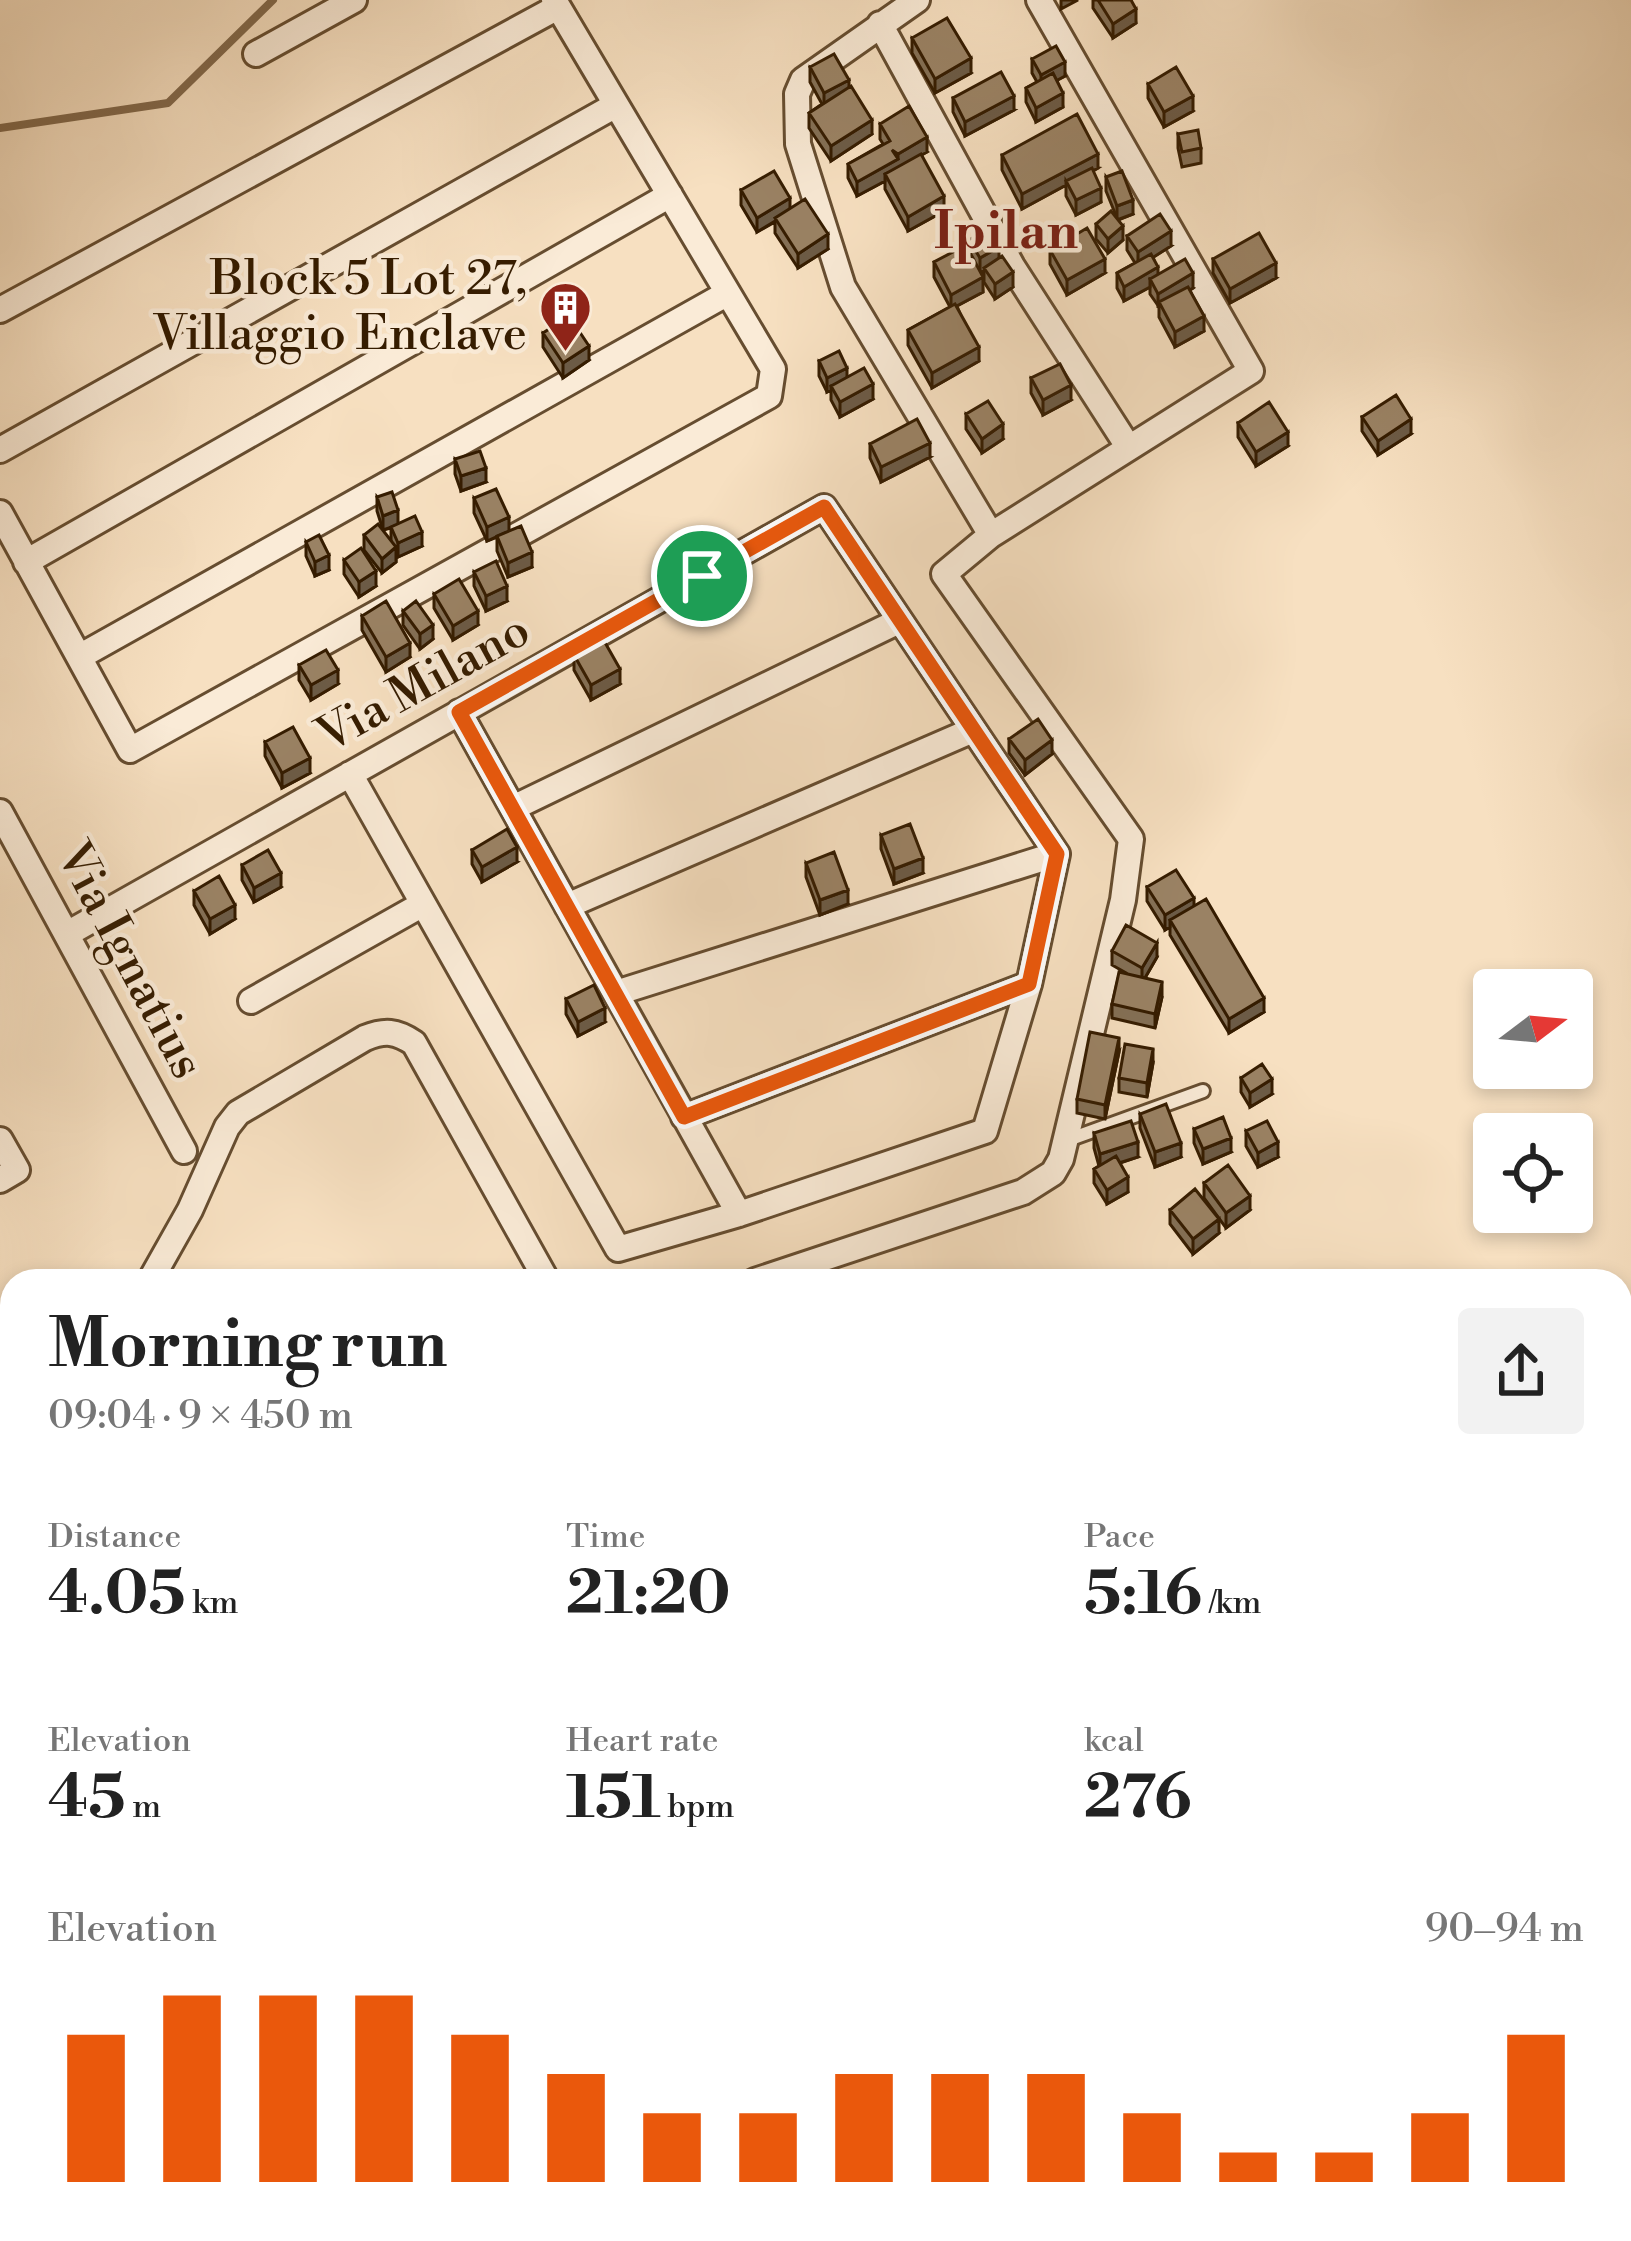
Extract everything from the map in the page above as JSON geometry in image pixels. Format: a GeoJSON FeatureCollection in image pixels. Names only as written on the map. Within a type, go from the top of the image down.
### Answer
{"type":"FeatureCollection","features":[{"type":"Feature","properties":{"kind":"street"},"geometry":{"type":"LineString","coordinates":[[256,54],[354,0]]}},
{"type":"Feature","properties":{"kind":"street"},"geometry":{"type":"LineString","coordinates":[[917,0],[803,80],[797,94],[798,144],[842,287],[991,535]]}},
{"type":"Feature","properties":{"kind":"street"},"geometry":{"type":"LineString","coordinates":[[791,1269],[1023,1192],[1052,1173],[1061,1160],[1123,900],[1131,839],[944,574],[991,535],[1251,371],[1039,0]]}},
{"type":"Feature","properties":{"kind":"street"},"geometry":{"type":"LineString","coordinates":[[0,310],[556,3],[773,369],[769,396],[130,750],[0,513]]}},
{"type":"Feature","properties":{"kind":"street"},"geometry":{"type":"LineString","coordinates":[[880,23],[1012,266],[1129,448]]}},
{"type":"Feature","properties":{"kind":"street"},"geometry":{"type":"LineString","coordinates":[[0,450],[616,105]]}},
{"type":"Feature","properties":{"kind":"street"},"geometry":{"type":"LineString","coordinates":[[26,562],[670,195]]}},
{"type":"Feature","properties":{"kind":"street"},"geometry":{"type":"LineString","coordinates":[[79,657],[728,293]]}},
{"type":"Feature","properties":{"kind":"street","name":"Via Milano"},"geometry":{"type":"LineString","coordinates":[[67,934],[824,507],[899,621]]}},
{"type":"Feature","properties":{"kind":"street"},"geometry":{"type":"LineString","coordinates":[[350,774],[618,1249],[739,1214],[985,1131],[1029,984],[1057,854],[899,621],[513,808]]}},
{"type":"Feature","properties":{"kind":"street"},"geometry":{"type":"LineString","coordinates":[[459,712],[739,1214]]}},
{"type":"Feature","properties":{"kind":"street"},"geometry":{"type":"LineString","coordinates":[[567,906],[973,730]]}},
{"type":"Feature","properties":{"kind":"street","name":"Via Ignatius"},"geometry":{"type":"LineString","coordinates":[[0,812],[184,1151]]}},
{"type":"Feature","properties":{"kind":"street"},"geometry":{"type":"LineString","coordinates":[[616,993],[1057,854]]}},
{"type":"Feature","properties":{"kind":"street"},"geometry":{"type":"LineString","coordinates":[[251,1001],[423,904]]}},
{"type":"Feature","properties":{"kind":"street"},"geometry":{"type":"LineString","coordinates":[[684,1117],[1029,984]]}},
{"type":"Feature","properties":{"kind":"street"},"geometry":{"type":"LineString","coordinates":[[157,1269],[238,1113],[382,1032],[398,1033],[414,1043],[540,1269]]}},
{"type":"Feature","properties":{"kind":"street"},"geometry":{"type":"LineString","coordinates":[[0,1139],[8,1175]]}},
{"type":"Feature","properties":{"kind":"lane"},"geometry":{"type":"LineString","coordinates":[[1064,1142],[1203,1091]]}},
{"type":"Feature","properties":{"kind":"building"},"geometry":{"type":"Polygon","coordinates":[[[1098,0],[1131,0],[1136,9],[1113,24],[1098,0]]]}},
{"type":"Feature","properties":{"kind":"building"},"geometry":{"type":"Polygon","coordinates":[[[947,18],[971,58],[935,79],[912,38],[947,18]]]}},
{"type":"Feature","properties":{"kind":"building"},"geometry":{"type":"Polygon","coordinates":[[[1056,46],[1065,62],[1041,75],[1032,59],[1056,46]]]}},
{"type":"Feature","properties":{"kind":"building"},"geometry":{"type":"Polygon","coordinates":[[[834,54],[849,80],[824,93],[810,67],[834,54]]]}},
{"type":"Feature","properties":{"kind":"building"},"geometry":{"type":"Polygon","coordinates":[[[1176,67],[1193,96],[1164,112],[1148,84],[1176,67]]]}},
{"type":"Feature","properties":{"kind":"building"},"geometry":{"type":"Polygon","coordinates":[[[1001,72],[1014,96],[965,122],[953,98],[1001,72]]]}},
{"type":"Feature","properties":{"kind":"building"},"geometry":{"type":"Polygon","coordinates":[[[1053,73],[1063,93],[1036,108],[1026,88],[1053,73]]]}},
{"type":"Feature","properties":{"kind":"building"},"geometry":{"type":"Polygon","coordinates":[[[851,86],[872,120],[831,146],[809,113],[851,86]]]}},
{"type":"Feature","properties":{"kind":"building"},"geometry":{"type":"Polygon","coordinates":[[[909,106],[927,137],[898,154],[892,150],[898,159],[857,182],[848,164],[890,141],[880,124],[909,106]]]}},
{"type":"Feature","properties":{"kind":"building"},"geometry":{"type":"Polygon","coordinates":[[[1077,114],[1098,154],[1022,194],[1002,155],[1077,114]]]}},
{"type":"Feature","properties":{"kind":"building"},"geometry":{"type":"Polygon","coordinates":[[[1198,130],[1201,148],[1182,152],[1178,134],[1198,130]]]}},
{"type":"Feature","properties":{"kind":"building"},"geometry":{"type":"Polygon","coordinates":[[[921,154],[944,196],[908,217],[885,174],[921,154]]]}},
{"type":"Feature","properties":{"kind":"building"},"geometry":{"type":"Polygon","coordinates":[[[1092,168],[1101,188],[1076,200],[1066,181],[1092,168]]]}},
{"type":"Feature","properties":{"kind":"building"},"geometry":{"type":"Polygon","coordinates":[[[774,171],[790,198],[757,218],[741,190],[774,171]]]}},
{"type":"Feature","properties":{"kind":"building"},"geometry":{"type":"Polygon","coordinates":[[[1122,171],[1133,200],[1117,206],[1106,177],[1122,171]]]}},
{"type":"Feature","properties":{"kind":"building"},"geometry":{"type":"Polygon","coordinates":[[[805,199],[828,234],[798,254],[775,218],[805,199]]]}},
{"type":"Feature","properties":{"kind":"building"},"geometry":{"type":"Polygon","coordinates":[[[1111,211],[1123,226],[1108,239],[1096,224],[1111,211]]]}},
{"type":"Feature","properties":{"kind":"building"},"geometry":{"type":"Polygon","coordinates":[[[1160,214],[1171,231],[1138,252],[1127,236],[1160,214]]]}},
{"type":"Feature","properties":{"kind":"building"},"geometry":{"type":"Polygon","coordinates":[[[1087,228],[1105,259],[1067,280],[1050,250],[1087,228]]]}},
{"type":"Feature","properties":{"kind":"building"},"geometry":{"type":"Polygon","coordinates":[[[988,229],[999,247],[980,258],[969,240],[988,229]]]}},
{"type":"Feature","properties":{"kind":"building"},"geometry":{"type":"Polygon","coordinates":[[[1259,233],[1276,263],[1230,289],[1213,259],[1259,233]]]}},
{"type":"Feature","properties":{"kind":"building"},"geometry":{"type":"Polygon","coordinates":[[[966,245],[983,277],[951,295],[934,262],[966,245]]]}},
{"type":"Feature","properties":{"kind":"building"},"geometry":{"type":"Polygon","coordinates":[[[1151,254],[1158,267],[1124,287],[1117,273],[1151,254]]]}},
{"type":"Feature","properties":{"kind":"building"},"geometry":{"type":"Polygon","coordinates":[[[1002,256],[1013,272],[995,284],[984,268],[1002,256]]]}},
{"type":"Feature","properties":{"kind":"building"},"geometry":{"type":"Polygon","coordinates":[[[1185,259],[1193,273],[1158,294],[1150,279],[1185,259]]]}},
{"type":"Feature","properties":{"kind":"building"},"geometry":{"type":"Polygon","coordinates":[[[1188,287],[1204,316],[1175,332],[1159,302],[1188,287]]]}},
{"type":"Feature","properties":{"kind":"building"},"geometry":{"type":"Polygon","coordinates":[[[955,304],[979,347],[932,373],[908,330],[955,304]]]}},
{"type":"Feature","properties":{"kind":"building"},"geometry":{"type":"Polygon","coordinates":[[[569,316],[589,346],[563,363],[543,333],[569,316]]]}},
{"type":"Feature","properties":{"kind":"building"},"geometry":{"type":"Polygon","coordinates":[[[839,351],[847,368],[827,378],[819,361],[839,351]]]}},
{"type":"Feature","properties":{"kind":"building"},"geometry":{"type":"Polygon","coordinates":[[[1060,364],[1071,385],[1043,400],[1031,378],[1060,364]]]}},
{"type":"Feature","properties":{"kind":"building"},"geometry":{"type":"Polygon","coordinates":[[[864,368],[873,384],[840,402],[831,386],[864,368]]]}},
{"type":"Feature","properties":{"kind":"building"},"geometry":{"type":"Polygon","coordinates":[[[1396,395],[1411,419],[1378,441],[1362,417],[1396,395]]]}},
{"type":"Feature","properties":{"kind":"building"},"geometry":{"type":"Polygon","coordinates":[[[988,401],[1003,424],[982,439],[966,414],[988,401]]]}},
{"type":"Feature","properties":{"kind":"building"},"geometry":{"type":"Polygon","coordinates":[[[1269,402],[1288,432],[1256,452],[1238,423],[1269,402]]]}},
{"type":"Feature","properties":{"kind":"building"},"geometry":{"type":"Polygon","coordinates":[[[917,419],[930,443],[881,467],[870,444],[917,419]]]}},
{"type":"Feature","properties":{"kind":"building"},"geometry":{"type":"Polygon","coordinates":[[[480,451],[486,468],[461,476],[455,459],[480,451]]]}},
{"type":"Feature","properties":{"kind":"building"},"geometry":{"type":"Polygon","coordinates":[[[496,489],[509,517],[487,527],[474,498],[496,489]]]}},
{"type":"Feature","properties":{"kind":"building"},"geometry":{"type":"Polygon","coordinates":[[[392,492],[398,510],[383,516],[377,497],[392,492]]]}},
{"type":"Feature","properties":{"kind":"building"},"geometry":{"type":"Polygon","coordinates":[[[415,516],[422,532],[398,543],[391,527],[415,516]]]}},
{"type":"Feature","properties":{"kind":"building"},"geometry":{"type":"Polygon","coordinates":[[[378,524],[396,547],[382,559],[364,535],[378,524]]]}},
{"type":"Feature","properties":{"kind":"building"},"geometry":{"type":"Polygon","coordinates":[[[521,526],[532,552],[508,563],[497,536],[521,526]]]}},
{"type":"Feature","properties":{"kind":"building"},"geometry":{"type":"Polygon","coordinates":[[[319,535],[329,555],[315,562],[306,542],[319,535]]]}},
{"type":"Feature","properties":{"kind":"building"},"geometry":{"type":"Polygon","coordinates":[[[361,548],[376,571],[359,582],[344,560],[361,548]]]}},
{"type":"Feature","properties":{"kind":"building"},"geometry":{"type":"Polygon","coordinates":[[[496,561],[507,586],[486,596],[474,572],[496,561]]]}},
{"type":"Feature","properties":{"kind":"building"},"geometry":{"type":"Polygon","coordinates":[[[459,579],[478,611],[453,626],[434,594],[459,579]]]}},
{"type":"Feature","properties":{"kind":"building"},"geometry":{"type":"Polygon","coordinates":[[[386,601],[410,643],[386,657],[362,616],[386,601]]]}},
{"type":"Feature","properties":{"kind":"building"},"geometry":{"type":"Polygon","coordinates":[[[416,601],[433,625],[420,634],[403,611],[416,601]]]}},
{"type":"Feature","properties":{"kind":"building"},"geometry":{"type":"Polygon","coordinates":[[[603,639],[620,669],[591,685],[574,655],[603,639]]]}},
{"type":"Feature","properties":{"kind":"building"},"geometry":{"type":"Polygon","coordinates":[[[326,650],[338,670],[311,685],[299,665],[326,650]]]}},
{"type":"Feature","properties":{"kind":"building"},"geometry":{"type":"Polygon","coordinates":[[[1038,719],[1052,740],[1025,760],[1009,739],[1038,719]]]}},
{"type":"Feature","properties":{"kind":"building"},"geometry":{"type":"Polygon","coordinates":[[[293,727],[310,758],[282,773],[265,742],[293,727]]]}},
{"type":"Feature","properties":{"kind":"building"},"geometry":{"type":"Polygon","coordinates":[[[910,824],[923,858],[894,869],[881,835],[910,824]]]}},
{"type":"Feature","properties":{"kind":"building"},"geometry":{"type":"Polygon","coordinates":[[[507,829],[517,847],[482,867],[472,850],[507,829]]]}},
{"type":"Feature","properties":{"kind":"building"},"geometry":{"type":"Polygon","coordinates":[[[268,850],[281,873],[254,888],[242,865],[268,850]]]}},
{"type":"Feature","properties":{"kind":"building"},"geometry":{"type":"Polygon","coordinates":[[[834,852],[848,890],[820,900],[806,863],[834,852]]]}},
{"type":"Feature","properties":{"kind":"building"},"geometry":{"type":"Polygon","coordinates":[[[1176,870],[1194,898],[1165,915],[1147,887],[1176,870]]]}},
{"type":"Feature","properties":{"kind":"building"},"geometry":{"type":"Polygon","coordinates":[[[219,876],[235,905],[210,919],[194,891],[219,876]]]}},
{"type":"Feature","properties":{"kind":"building"},"geometry":{"type":"Polygon","coordinates":[[[1206,899],[1264,998],[1229,1019],[1170,920],[1206,899]]]}},
{"type":"Feature","properties":{"kind":"building"},"geometry":{"type":"Polygon","coordinates":[[[1126,925],[1157,943],[1142,968],[1112,951],[1126,925]]]}},
{"type":"Feature","properties":{"kind":"building"},"geometry":{"type":"Polygon","coordinates":[[[1119,972],[1162,982],[1155,1014],[1112,1004],[1119,972]]]}},
{"type":"Feature","properties":{"kind":"building"},"geometry":{"type":"Polygon","coordinates":[[[594,985],[605,1008],[578,1022],[566,999],[594,985]]]}},
{"type":"Feature","properties":{"kind":"building"},"geometry":{"type":"Polygon","coordinates":[[[1090,1032],[1119,1038],[1105,1105],[1077,1099],[1090,1032]]]}},
{"type":"Feature","properties":{"kind":"building"},"geometry":{"type":"Polygon","coordinates":[[[1125,1044],[1153,1049],[1147,1083],[1119,1078],[1125,1044]]]}},
{"type":"Feature","properties":{"kind":"building"},"geometry":{"type":"Polygon","coordinates":[[[1262,1064],[1272,1079],[1250,1093],[1241,1078],[1262,1064]]]}},
{"type":"Feature","properties":{"kind":"building"},"geometry":{"type":"Polygon","coordinates":[[[1166,1104],[1181,1143],[1155,1152],[1140,1114],[1166,1104]]]}},
{"type":"Feature","properties":{"kind":"building"},"geometry":{"type":"Polygon","coordinates":[[[1223,1117],[1231,1138],[1203,1149],[1194,1129],[1223,1117]]]}},
{"type":"Feature","properties":{"kind":"building"},"geometry":{"type":"Polygon","coordinates":[[[1131,1121],[1138,1142],[1100,1154],[1094,1133],[1131,1121]]]}},
{"type":"Feature","properties":{"kind":"building"},"geometry":{"type":"Polygon","coordinates":[[[1267,1121],[1278,1142],[1258,1153],[1246,1131],[1267,1121]]]}},
{"type":"Feature","properties":{"kind":"building"},"geometry":{"type":"Polygon","coordinates":[[[1116,1156],[1128,1177],[1107,1190],[1094,1169],[1116,1156]]]}},
{"type":"Feature","properties":{"kind":"building"},"geometry":{"type":"Polygon","coordinates":[[[1228,1165],[1250,1196],[1226,1213],[1204,1183],[1228,1165]]]}},
{"type":"Feature","properties":{"kind":"building"},"geometry":{"type":"Polygon","coordinates":[[[1195,1189],[1219,1219],[1193,1239],[1170,1210],[1195,1189]]]}},
{"type":"Feature","properties":{"kind":"waterway"},"geometry":{"type":"LineString","coordinates":[[0,128],[168,103],[273,0]]}},
{"type":"Feature","properties":{"kind":"place","name":"Block 5 Lot 27, Villaggio Enclave"},"geometry":{"type":"Point","coordinates":[566,354]}},
{"type":"Feature","properties":{"kind":"district","name":"Ipilan"},"geometry":{"type":"Point","coordinates":[1006,233]}},
{"type":"Feature","properties":{"kind":"route"},"geometry":{"type":"LineString","coordinates":[[824,507],[1057,854],[1029,984],[684,1117],[459,712],[702,576],[824,507]]}}]}
